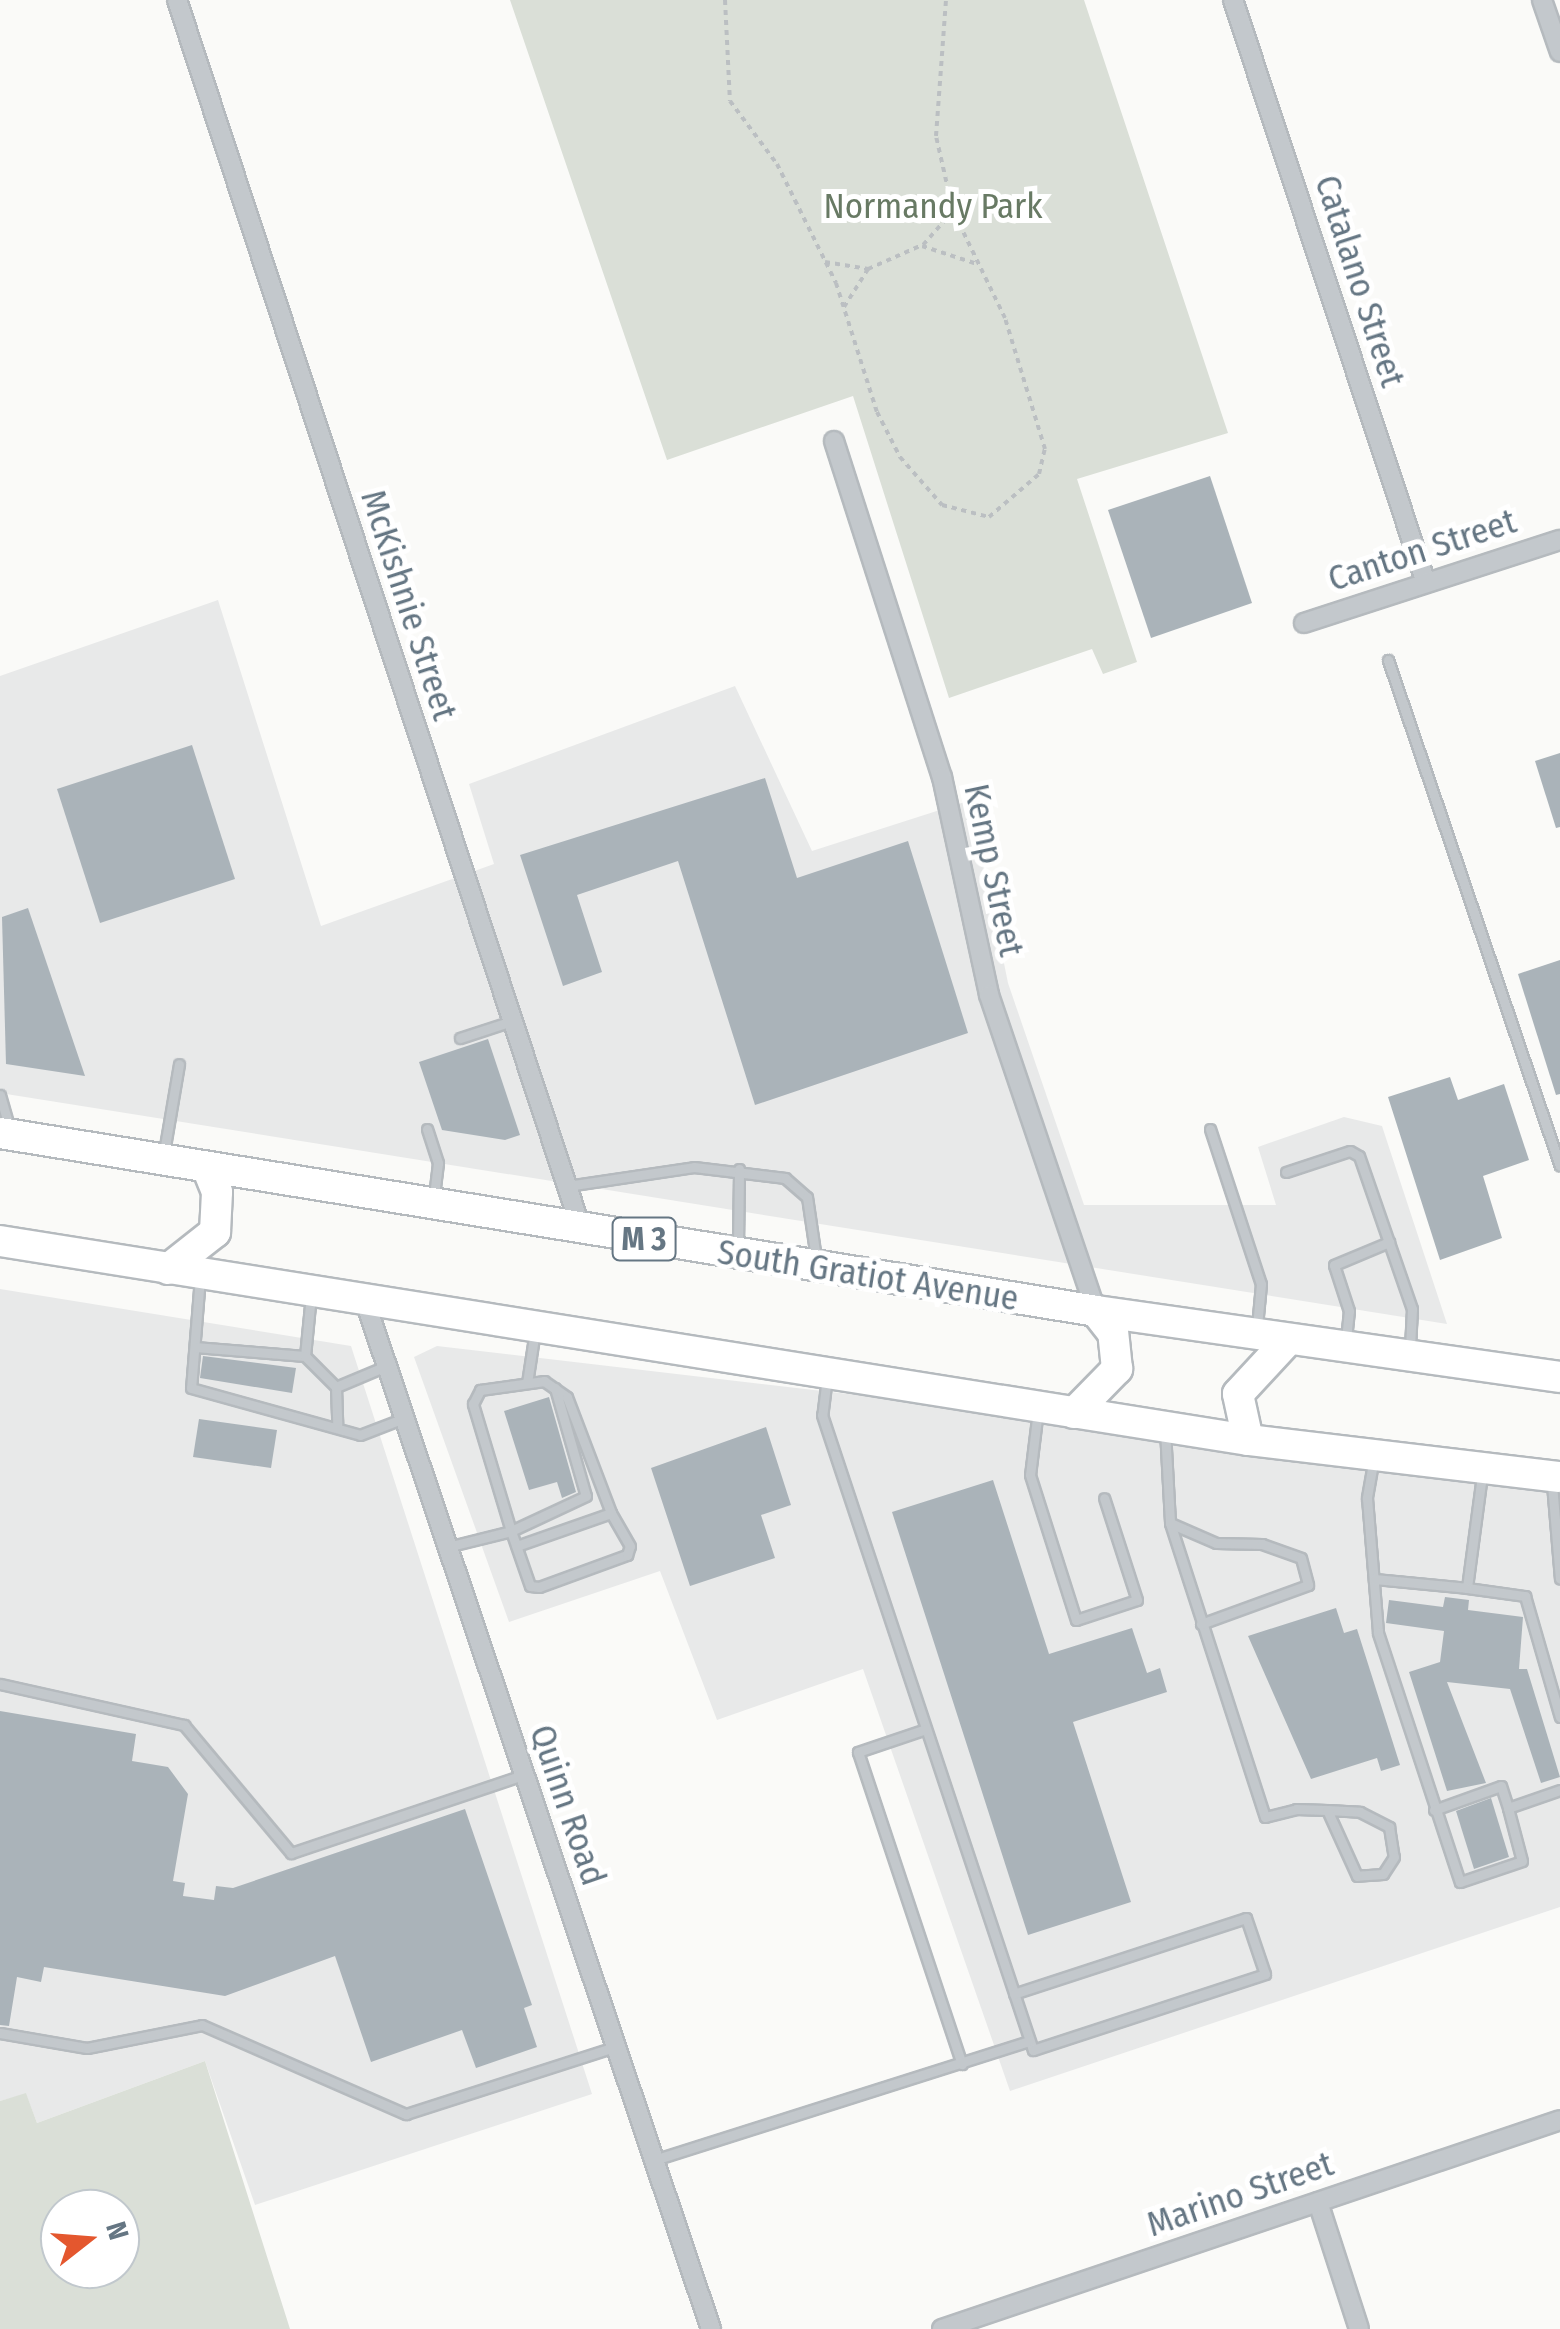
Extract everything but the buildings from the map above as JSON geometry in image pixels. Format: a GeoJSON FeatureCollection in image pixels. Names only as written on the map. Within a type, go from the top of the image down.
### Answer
{"type":"FeatureCollection","features":[{"type":"Feature","properties":{"kind":"main road","name":"South Gratiot Avenue"},"geometry":{"type":"LineString","coordinates":[[5,1134],[1096,1311],[1560,1377]]}},
{"type":"Feature","properties":{"kind":"main road"},"geometry":{"type":"LineString","coordinates":[[168,1269],[214,1232],[218,1202],[207,1167]]}},
{"type":"Feature","properties":{"kind":"main road"},"geometry":{"type":"LineString","coordinates":[[0,1241],[1248,1440],[1556,1476]]}},
{"type":"Feature","properties":{"kind":"main road"},"geometry":{"type":"LineString","coordinates":[[1074,1412],[1116,1369],[1112,1333],[1096,1311]]}},
{"type":"Feature","properties":{"kind":"main road"},"geometry":{"type":"LineString","coordinates":[[1248,1440],[1238,1394],[1288,1339]]}},
{"type":"Feature","properties":{"kind":"street","name":"McKishnie Street"},"geometry":{"type":"LineString","coordinates":[[177,0],[581,1229]]}},
{"type":"Feature","properties":{"kind":"street","name":"Catalano Street"},"geometry":{"type":"LineString","coordinates":[[1234,0],[1426,583]]}},
{"type":"Feature","properties":{"kind":"street"},"geometry":{"type":"LineString","coordinates":[[1542,0],[1560,52]]}},
{"type":"Feature","properties":{"kind":"street","name":"Kemp Street"},"geometry":{"type":"LineString","coordinates":[[834,442],[942,777],[989,996],[1096,1311]]}},
{"type":"Feature","properties":{"kind":"street","name":"Canton Street"},"geometry":{"type":"LineString","coordinates":[[1304,622],[1560,540]]}},
{"type":"Feature","properties":{"kind":"street","name":"Quinn Road"},"geometry":{"type":"LineString","coordinates":[[364,1301],[711,2329]]}},
{"type":"Feature","properties":{"kind":"street","name":"Marino Street"},"geometry":{"type":"LineString","coordinates":[[942,2329],[1560,2120]]}},
{"type":"Feature","properties":{"kind":"street"},"geometry":{"type":"LineString","coordinates":[[1318,2202],[1359,2329]]}},
{"type":"Feature","properties":{"kind":"lane"},"geometry":{"type":"LineString","coordinates":[[1388,660],[1560,1166]]}},
{"type":"Feature","properties":{"kind":"lane"},"geometry":{"type":"LineString","coordinates":[[460,1038],[512,1021]]}},
{"type":"Feature","properties":{"kind":"lane"},"geometry":{"type":"LineString","coordinates":[[163,1160],[178,1064]]}},
{"type":"Feature","properties":{"kind":"lane"},"geometry":{"type":"LineString","coordinates":[[0,1095],[5,1134]]}},
{"type":"Feature","properties":{"kind":"lane"},"geometry":{"type":"LineString","coordinates":[[427,1129],[438,1163],[433,1205]]}},
{"type":"Feature","properties":{"kind":"lane"},"geometry":{"type":"LineString","coordinates":[[1210,1129],[1261,1284],[1256,1334]]}},
{"type":"Feature","properties":{"kind":"lane"},"geometry":{"type":"LineString","coordinates":[[1286,1172],[1356,1152],[1412,1309],[1410,1356]]}},
{"type":"Feature","properties":{"kind":"lane"},"geometry":{"type":"LineString","coordinates":[[737,1254],[738,1168]]}},
{"type":"Feature","properties":{"kind":"lane"},"geometry":{"type":"LineString","coordinates":[[567,1186],[738,1168],[785,1178],[806,1197],[818,1229],[816,1266]]}},
{"type":"Feature","properties":{"kind":"lane"},"geometry":{"type":"LineString","coordinates":[[1345,1347],[1348,1311],[1334,1265],[1389,1242]]}},
{"type":"Feature","properties":{"kind":"lane"},"geometry":{"type":"LineString","coordinates":[[200,1274],[195,1348],[187,1378],[200,1394],[337,1424],[360,1434],[404,1418]]}},
{"type":"Feature","properties":{"kind":"lane"},"geometry":{"type":"LineString","coordinates":[[304,1356],[311,1292]]}},
{"type":"Feature","properties":{"kind":"lane"},"geometry":{"type":"LineString","coordinates":[[527,1383],[535,1328]]}},
{"type":"Feature","properties":{"kind":"lane"},"geometry":{"type":"LineString","coordinates":[[195,1348],[304,1356],[336,1387],[337,1424]]}},
{"type":"Feature","properties":{"kind":"lane"},"geometry":{"type":"LineString","coordinates":[[336,1387],[386,1366]]}},
{"type":"Feature","properties":{"kind":"lane"},"geometry":{"type":"LineString","coordinates":[[827,1374],[822,1414],[926,1729],[1014,1994],[1033,2050],[1266,1974],[1246,1918],[1014,1994]]}},
{"type":"Feature","properties":{"kind":"lane"},"geometry":{"type":"LineString","coordinates":[[527,1383],[555,1388],[567,1397],[611,1512],[620,1517],[627,1555],[538,1587],[530,1586],[472,1404],[480,1390],[527,1383]]}},
{"type":"Feature","properties":{"kind":"lane"},"geometry":{"type":"LineString","coordinates":[[447,1547],[512,1530],[586,1496],[555,1388]]}},
{"type":"Feature","properties":{"kind":"lane"},"geometry":{"type":"LineString","coordinates":[[1038,1407],[1030,1475],[1076,1620],[1137,1600],[1104,1498]]}},
{"type":"Feature","properties":{"kind":"lane"},"geometry":{"type":"LineString","coordinates":[[1165,1427],[1170,1523],[1266,1817],[1328,1810],[1360,1812],[1389,1827],[1394,1858],[1383,1874],[1358,1876],[1328,1810]]}},
{"type":"Feature","properties":{"kind":"lane"},"geometry":{"type":"LineString","coordinates":[[1375,1455],[1366,1498],[1378,1634],[1434,1810],[1460,1882],[1522,1861],[1501,1786],[1434,1810]]}},
{"type":"Feature","properties":{"kind":"lane"},"geometry":{"type":"LineString","coordinates":[[1467,1588],[1483,1468]]}},
{"type":"Feature","properties":{"kind":"lane"},"geometry":{"type":"LineString","coordinates":[[1556,1476],[1560,1579]]}},
{"type":"Feature","properties":{"kind":"lane"},"geometry":{"type":"LineString","coordinates":[[517,1546],[611,1512]]}},
{"type":"Feature","properties":{"kind":"lane"},"geometry":{"type":"LineString","coordinates":[[1170,1523],[1216,1543],[1262,1544],[1301,1558],[1308,1585],[1201,1624]]}},
{"type":"Feature","properties":{"kind":"lane"},"geometry":{"type":"LineString","coordinates":[[1374,1579],[1525,1596],[1560,1716]]}},
{"type":"Feature","properties":{"kind":"lane"},"geometry":{"type":"LineString","coordinates":[[0,1684],[184,1725],[290,1853],[523,1774]]}},
{"type":"Feature","properties":{"kind":"lane"},"geometry":{"type":"LineString","coordinates":[[926,1729],[858,1752],[962,2064]]}},
{"type":"Feature","properties":{"kind":"lane"},"geometry":{"type":"LineString","coordinates":[[1508,1808],[1560,1790]]}},
{"type":"Feature","properties":{"kind":"lane"},"geometry":{"type":"LineString","coordinates":[[0,2033],[88,2048],[202,2025],[406,2114],[615,2046]]}},
{"type":"Feature","properties":{"kind":"lane"},"geometry":{"type":"LineString","coordinates":[[654,2160],[1030,2041]]}},
{"type":"Feature","properties":{"kind":"path"},"geometry":{"type":"LineString","coordinates":[[726,0],[730,101],[777,164],[825,262],[900,458],[942,505],[989,517],[1040,474],[1044,449],[1004,318],[953,211],[936,136],[946,0]]}},
{"type":"Feature","properties":{"kind":"path"},"geometry":{"type":"LineString","coordinates":[[825,262],[868,269],[922,246],[953,211]]}},
{"type":"Feature","properties":{"kind":"path"},"geometry":{"type":"LineString","coordinates":[[922,246],[977,264]]}},
{"type":"Feature","properties":{"kind":"path"},"geometry":{"type":"LineString","coordinates":[[842,310],[868,269]]}},
{"type":"Feature","properties":{"kind":"shaded area"},"geometry":{"type":"Polygon","coordinates":[[[218,600],[321,926],[494,864],[469,784],[735,686],[812,851],[971,800],[1008,983],[1084,1205],[1276,1205],[1258,1147],[1344,1117],[1382,1126],[1447,1324],[0,1093],[0,676],[218,600]]]}},
{"type":"Feature","properties":{"kind":"shaded area"},"geometry":{"type":"Polygon","coordinates":[[[0,1289],[351,1346],[592,2094],[255,2205],[205,2061],[37,2123],[26,2094],[0,2101],[0,1289]]]}},
{"type":"Feature","properties":{"kind":"shaded area"},"geometry":{"type":"Polygon","coordinates":[[[437,1346],[1560,1477],[1560,1907],[1010,2091],[863,1669],[717,1720],[660,1571],[509,1622],[414,1357],[437,1346]]]}},
{"type":"Feature","properties":{"kind":"green space","name":"Normandy Park"},"geometry":{"type":"Polygon","coordinates":[[[510,0],[1084,0],[1228,433],[1077,479],[1137,662],[1103,674],[1092,649],[949,698],[853,396],[667,460],[510,0]]]}},
{"type":"Feature","properties":{"kind":"green space"},"geometry":{"type":"Polygon","coordinates":[[[205,2061],[290,2329],[0,2329],[0,2101],[26,2093],[37,2123],[205,2061]]]}}]}
